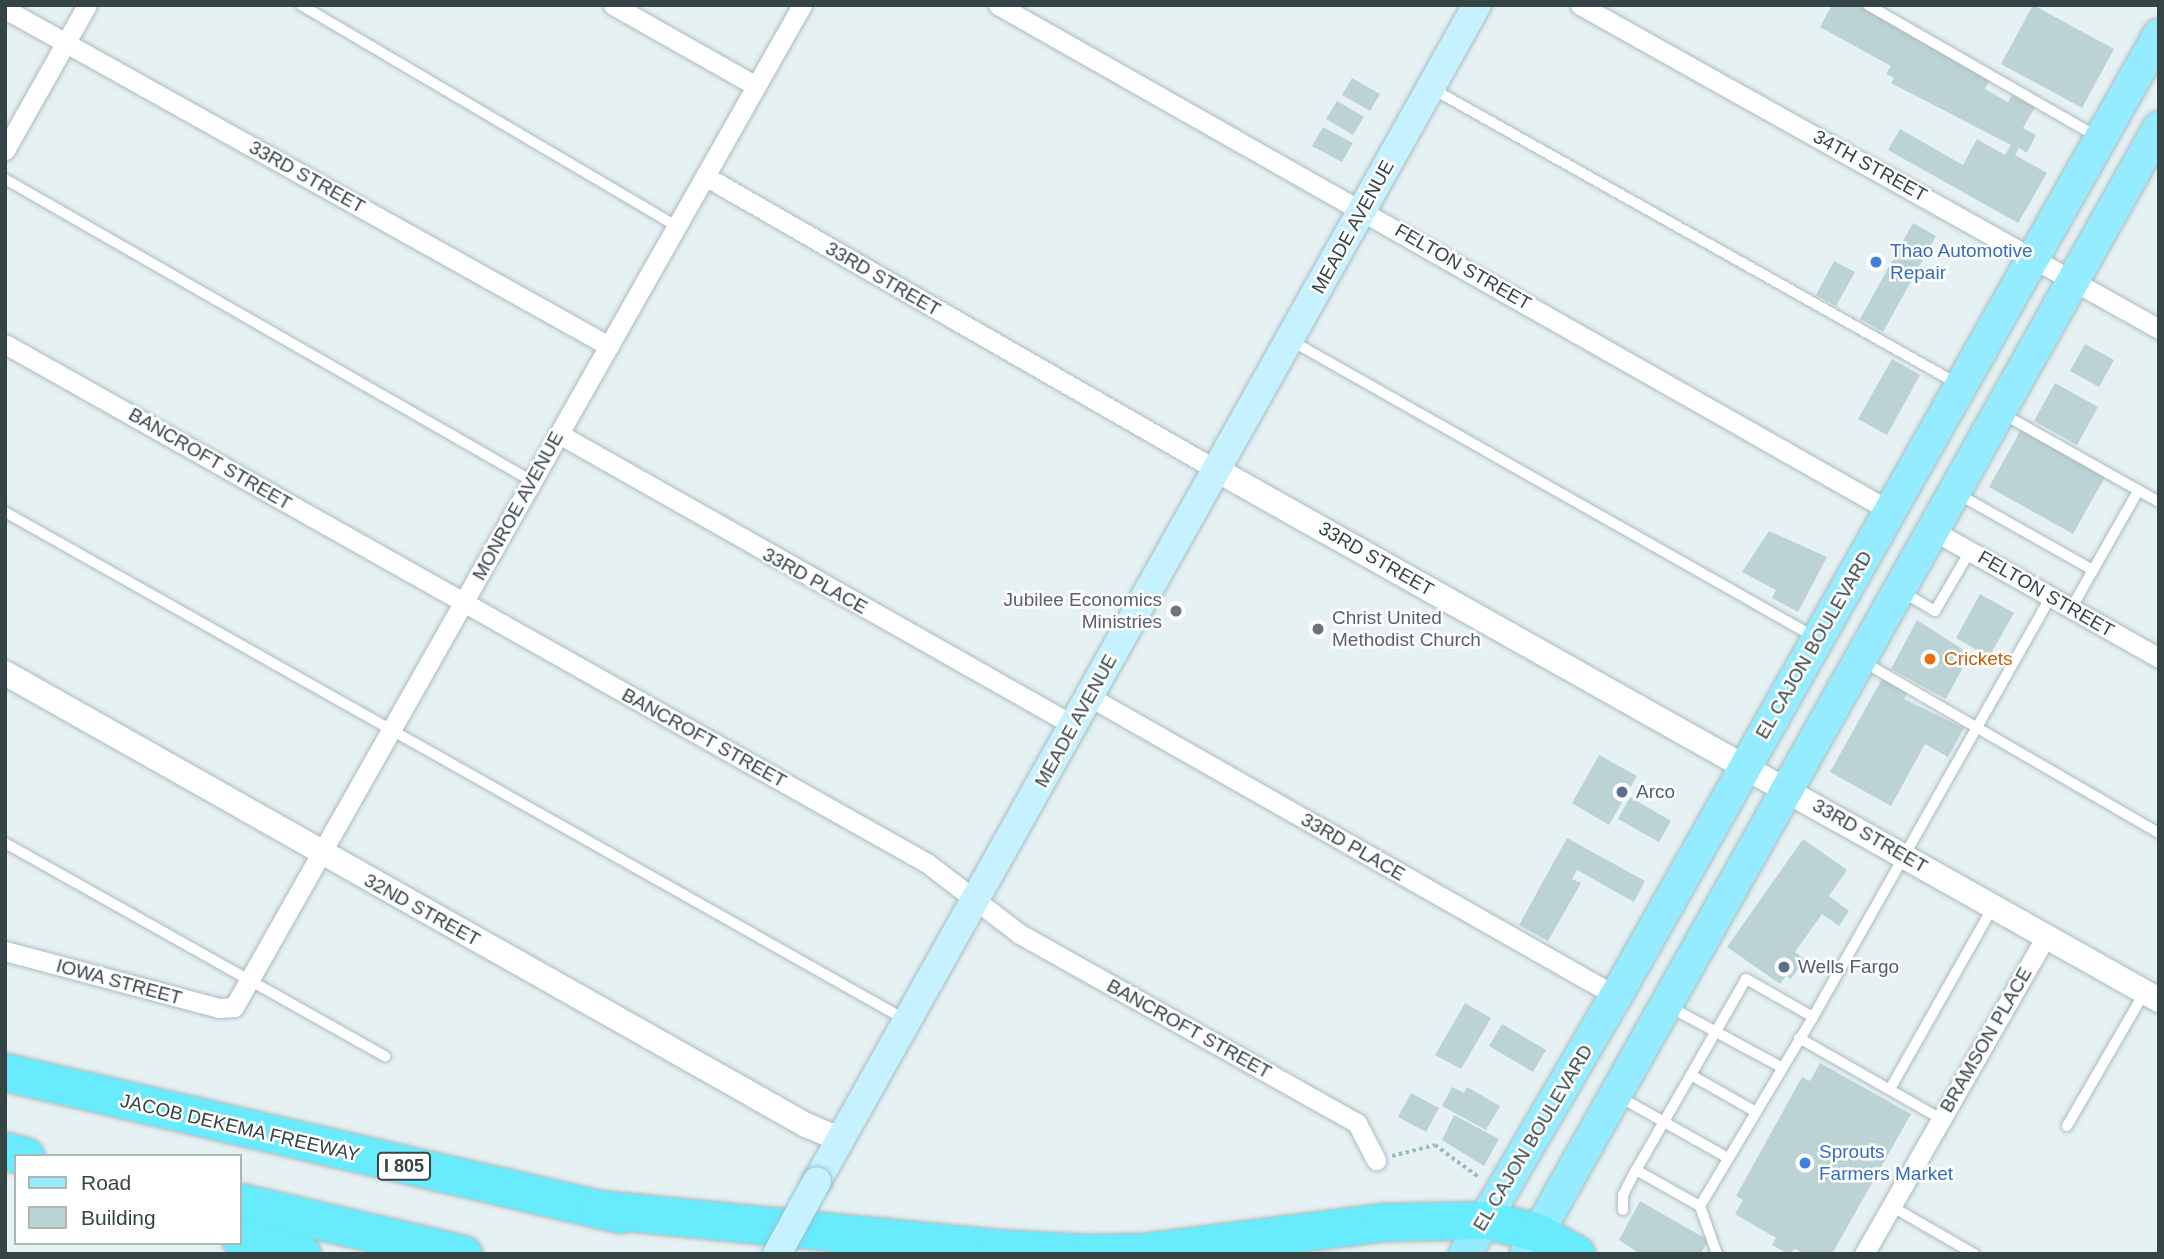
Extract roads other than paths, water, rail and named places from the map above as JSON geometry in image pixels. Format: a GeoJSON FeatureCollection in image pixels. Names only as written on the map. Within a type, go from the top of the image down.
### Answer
{"type":"FeatureCollection","features":[{"type":"Feature","properties":{"kind":"highway","name":"JACOB DEKEMA FREEWAY"},"geometry":{"type":"LineString","coordinates":[[5,1072],[803,1254]]}},
{"type":"Feature","properties":{"kind":"highway"},"geometry":{"type":"LineString","coordinates":[[242,1202],[463,1254]]}},
{"type":"Feature","properties":{"kind":"highway"},"geometry":{"type":"LineString","coordinates":[[598,1209],[995,1248],[1091,1254],[1143,1252],[1385,1222],[1486,1220],[1532,1243],[1576,1254]]}},
{"type":"Feature","properties":{"kind":"highway"},"geometry":{"type":"LineString","coordinates":[[242,1239],[302,1254]]}},
{"type":"Feature","properties":{"kind":"main road","name":"MEADE AVENUE"},"geometry":{"type":"LineString","coordinates":[[777,1254],[977,902],[1215,470],[1477,5]]}},
{"type":"Feature","properties":{"kind":"main road","name":"EL CAJON BOULEVARD"},"geometry":{"type":"LineString","coordinates":[[1465,1254],[1616,996],[2159,35]]}},
{"type":"Feature","properties":{"kind":"main road"},"geometry":{"type":"LineString","coordinates":[[1532,1243],[2071,280],[2146,160],[2159,128]]}},
{"type":"Feature","properties":{"kind":"street"},"geometry":{"type":"LineString","coordinates":[[5,150],[87,5]]}},
{"type":"Feature","properties":{"kind":"street"},"geometry":{"type":"LineString","coordinates":[[613,5],[756,86]]}},
{"type":"Feature","properties":{"kind":"street","name":"MONROE AVENUE"},"geometry":{"type":"LineString","coordinates":[[234,1007],[802,5]]}},
{"type":"Feature","properties":{"kind":"street","name":"FELTON STREET"},"geometry":{"type":"LineString","coordinates":[[998,5],[1890,511]]}},
{"type":"Feature","properties":{"kind":"street","name":"34TH STREET"},"geometry":{"type":"LineString","coordinates":[[1580,5],[2159,329]]}},
{"type":"Feature","properties":{"kind":"street","name":"33RD STREET"},"geometry":{"type":"LineString","coordinates":[[5,9],[608,346]]}},
{"type":"Feature","properties":{"kind":"street","name":"33RD STREET"},"geometry":{"type":"LineString","coordinates":[[705,176],[1215,470],[2152,996]]}},
{"type":"Feature","properties":{"kind":"street","name":"BANCROFT STREET"},"geometry":{"type":"LineString","coordinates":[[5,344],[927,863],[1020,934],[1357,1123],[1376,1160]]}},
{"type":"Feature","properties":{"kind":"street","name":"33RD PLACE"},"geometry":{"type":"LineString","coordinates":[[559,434],[1073,725]]}},
{"type":"Feature","properties":{"kind":"street","name":"FELTON STREET"},"geometry":{"type":"LineString","coordinates":[[1932,530],[2159,658]]}},
{"type":"Feature","properties":{"kind":"street","name":"32ND STREET"},"geometry":{"type":"LineString","coordinates":[[5,673],[806,1125],[841,1140]]}},
{"type":"Feature","properties":{"kind":"street","name":"33RD PLACE"},"geometry":{"type":"LineString","coordinates":[[1090,697],[1616,996]]}},
{"type":"Feature","properties":{"kind":"street","name":"BRAMSON PLACE"},"geometry":{"type":"LineString","coordinates":[[1864,1254],[2046,936]]}},
{"type":"Feature","properties":{"kind":"street","name":"IOWA STREET"},"geometry":{"type":"LineString","coordinates":[[5,951],[219,1008],[234,1007]]}},
{"type":"Feature","properties":{"kind":"lane"},"geometry":{"type":"LineString","coordinates":[[301,5],[676,226]]}},
{"type":"Feature","properties":{"kind":"lane"},"geometry":{"type":"LineString","coordinates":[[1868,5],[2100,138]]}},
{"type":"Feature","properties":{"kind":"lane"},"geometry":{"type":"LineString","coordinates":[[1431,88],[1960,386]]}},
{"type":"Feature","properties":{"kind":"lane"},"geometry":{"type":"LineString","coordinates":[[5,179],[532,481]]}},
{"type":"Feature","properties":{"kind":"lane"},"geometry":{"type":"LineString","coordinates":[[1290,340],[1818,639]]}},
{"type":"Feature","properties":{"kind":"lane"},"geometry":{"type":"LineString","coordinates":[[1999,412],[2159,502]]}},
{"type":"Feature","properties":{"kind":"lane"},"geometry":{"type":"LineString","coordinates":[[2071,609],[2138,491]]}},
{"type":"Feature","properties":{"kind":"lane"},"geometry":{"type":"LineString","coordinates":[[1954,492],[2093,570]]}},
{"type":"Feature","properties":{"kind":"lane"},"geometry":{"type":"LineString","coordinates":[[5,512],[909,1021]]}},
{"type":"Feature","properties":{"kind":"lane"},"geometry":{"type":"LineString","coordinates":[[1899,590],[1935,611],[1970,551]]}},
{"type":"Feature","properties":{"kind":"lane"},"geometry":{"type":"LineString","coordinates":[[1700,1206],[1780,1067],[1813,1017],[1902,854],[2051,597]]}},
{"type":"Feature","properties":{"kind":"lane"},"geometry":{"type":"LineString","coordinates":[[1860,660],[2159,833]]}},
{"type":"Feature","properties":{"kind":"lane"},"geometry":{"type":"LineString","coordinates":[[5,843],[248,982],[384,1056]]}},
{"type":"Feature","properties":{"kind":"lane"},"geometry":{"type":"LineString","coordinates":[[1890,1089],[1994,907]]}},
{"type":"Feature","properties":{"kind":"lane"},"geometry":{"type":"LineString","coordinates":[[1623,1210],[1621,1201],[1636,1170],[1746,979],[1813,1017]]}},
{"type":"Feature","properties":{"kind":"lane"},"geometry":{"type":"LineString","coordinates":[[2067,1126],[2152,996]]}},
{"type":"Feature","properties":{"kind":"lane"},"geometry":{"type":"LineString","coordinates":[[1665,1004],[1780,1067]]}},
{"type":"Feature","properties":{"kind":"lane"},"geometry":{"type":"LineString","coordinates":[[1799,1038],[1941,1119]]}},
{"type":"Feature","properties":{"kind":"lane"},"geometry":{"type":"LineString","coordinates":[[1691,1075],[1754,1111]]}},
{"type":"Feature","properties":{"kind":"lane"},"geometry":{"type":"LineString","coordinates":[[1614,1094],[1728,1158]]}},
{"type":"Feature","properties":{"kind":"lane"},"geometry":{"type":"LineString","coordinates":[[1636,1170],[1700,1206],[1717,1254]]}},
{"type":"Feature","properties":{"kind":"lane"},"geometry":{"type":"LineString","coordinates":[[1891,1206],[1974,1254]]}},
{"type":"Feature","properties":{"kind":"place","name":"Thao Automotive Repair"},"geometry":{"type":"Point","coordinates":[1876,262]}},
{"type":"Feature","properties":{"kind":"place","name":"Jubilee Economics Ministries"},"geometry":{"type":"Point","coordinates":[1176,611]}},
{"type":"Feature","properties":{"kind":"place","name":"Christ United Methodist Church"},"geometry":{"type":"Point","coordinates":[1318,629]}},
{"type":"Feature","properties":{"kind":"place","name":"Crickets"},"geometry":{"type":"Point","coordinates":[1930,659]}},
{"type":"Feature","properties":{"kind":"place","name":"Arco"},"geometry":{"type":"Point","coordinates":[1622,792]}},
{"type":"Feature","properties":{"kind":"place","name":"Wells Fargo"},"geometry":{"type":"Point","coordinates":[1784,967]}},
{"type":"Feature","properties":{"kind":"place","name":"Sprouts Farmers Market"},"geometry":{"type":"Point","coordinates":[1805,1163]}}]}
